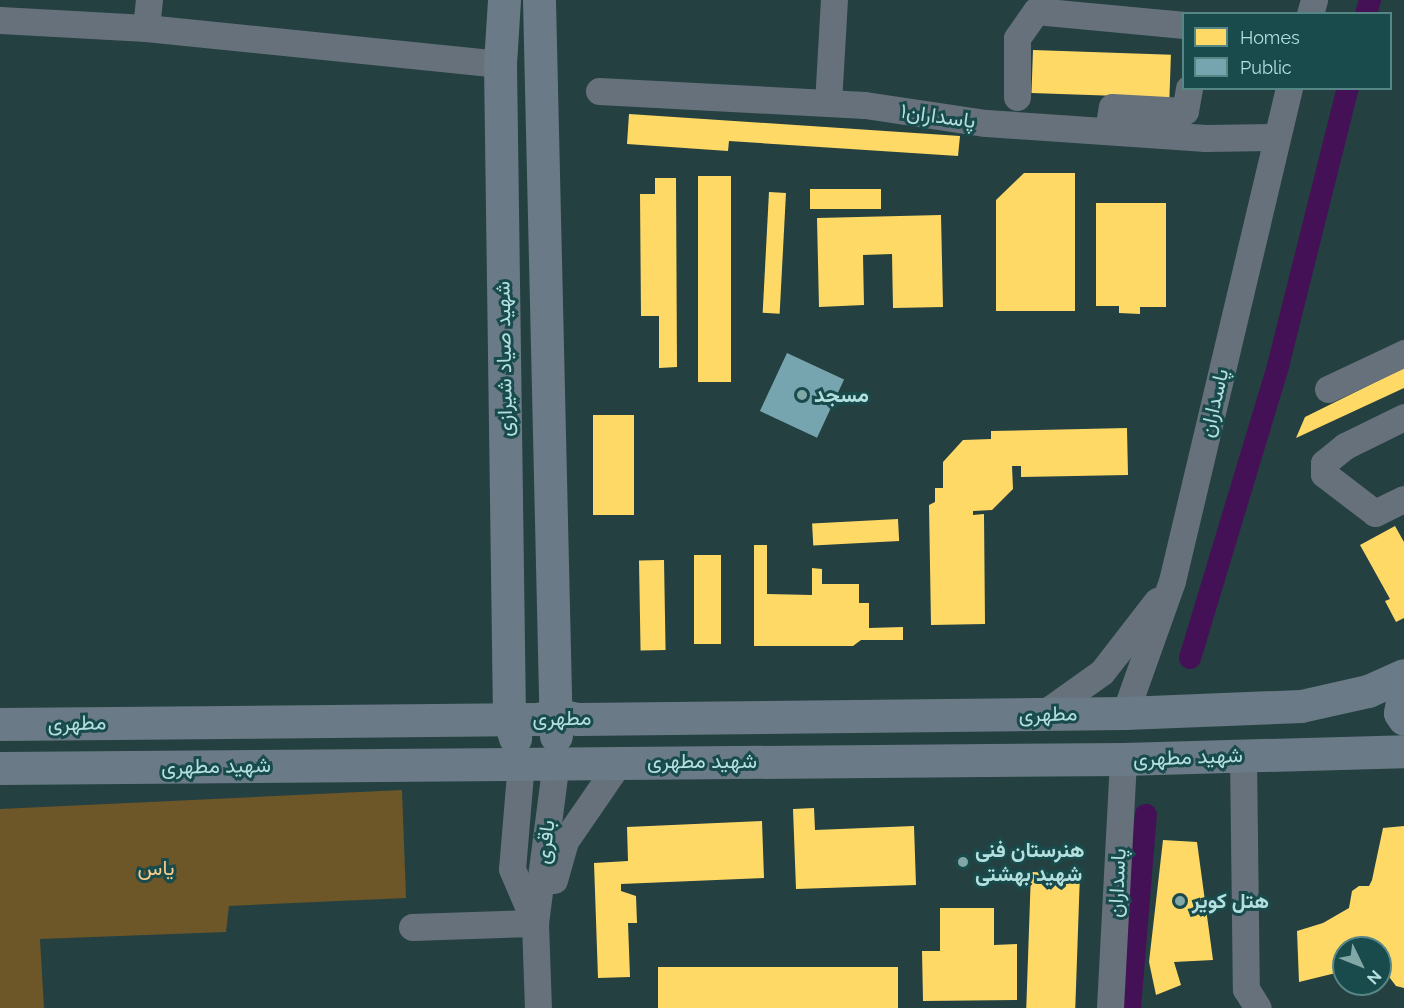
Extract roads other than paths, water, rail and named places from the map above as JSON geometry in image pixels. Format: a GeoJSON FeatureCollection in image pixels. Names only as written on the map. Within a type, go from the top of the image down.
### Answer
{"type":"FeatureCollection","features":[{"type":"Feature","properties":{"kind":"main road","name":"شهید صیاد شیرازی"},"geometry":{"type":"LineString","coordinates":[[504,0],[500,64],[509,718],[521,762]]}},
{"type":"Feature","properties":{"kind":"main road","name":"شهید صیاد شیرازی"},"geometry":{"type":"LineString","coordinates":[[539,0],[557,715],[556,761]]}},
{"type":"Feature","properties":{"kind":"main road"},"geometry":{"type":"LineString","coordinates":[[1123,759],[1125,713],[1301,706],[1368,691],[1404,675]]}},
{"type":"Feature","properties":{"kind":"main road"},"geometry":{"type":"LineString","coordinates":[[1404,690],[1400,713],[1404,718]]}},
{"type":"Feature","properties":{"kind":"main road","name":"مطهری"},"geometry":{"type":"LineString","coordinates":[[0,724],[537,719],[557,715],[578,719],[1125,713]]}},
{"type":"Feature","properties":{"kind":"main road","name":"شهید مطهری"},"geometry":{"type":"LineString","coordinates":[[0,768],[556,761],[1123,759],[1404,751]]}},
{"type":"Feature","properties":{"kind":"street"},"geometry":{"type":"LineString","coordinates":[[147,28],[149,0]]}},
{"type":"Feature","properties":{"kind":"street"},"geometry":{"type":"LineString","coordinates":[[828,103],[834,0]]}},
{"type":"Feature","properties":{"kind":"street"},"geometry":{"type":"LineString","coordinates":[[1017,97],[1017,38],[1036,11],[1182,25]]}},
{"type":"Feature","properties":{"kind":"street"},"geometry":{"type":"LineString","coordinates":[[0,20],[147,28],[500,64]]}},
{"type":"Feature","properties":{"kind":"street"},"geometry":{"type":"LineString","coordinates":[[1108,131],[1112,107],[1185,111],[1189,90]]}},
{"type":"Feature","properties":{"kind":"street","name":"پاسداران"},"geometry":{"type":"LineString","coordinates":[[1125,713],[1172,581],[1276,137],[1289,90]]}},
{"type":"Feature","properties":{"kind":"street","name":"پاسداران۱"},"geometry":{"type":"LineString","coordinates":[[600,91],[828,103],[986,123],[1227,140],[1276,137]]}},
{"type":"Feature","properties":{"kind":"street"},"geometry":{"type":"LineString","coordinates":[[1328,389],[1404,353]]}},
{"type":"Feature","properties":{"kind":"street"},"geometry":{"type":"LineString","coordinates":[[1404,417],[1345,446],[1324,463],[1324,474],[1375,513],[1404,499]]}},
{"type":"Feature","properties":{"kind":"street"},"geometry":{"type":"LineString","coordinates":[[1043,714],[1102,672],[1172,581]]}},
{"type":"Feature","properties":{"kind":"street"},"geometry":{"type":"LineString","coordinates":[[1243,755],[1246,989],[1258,1008]]}},
{"type":"Feature","properties":{"kind":"street","name":"پاسداران"},"geometry":{"type":"LineString","coordinates":[[1110,1008],[1123,759]]}},
{"type":"Feature","properties":{"kind":"street","name":"باقری"},"geometry":{"type":"LineString","coordinates":[[538,1008],[536,931],[556,761]]}},
{"type":"Feature","properties":{"kind":"street"},"geometry":{"type":"LineString","coordinates":[[536,931],[565,841],[620,761]]}},
{"type":"Feature","properties":{"kind":"street"},"geometry":{"type":"LineString","coordinates":[[521,762],[512,868],[536,931]]}},
{"type":"Feature","properties":{"kind":"street"},"geometry":{"type":"LineString","coordinates":[[412,927],[536,931]]}},
{"type":"Feature","properties":{"kind":"waterway"},"geometry":{"type":"LineString","coordinates":[[1367,12],[1370,0]]}},
{"type":"Feature","properties":{"kind":"waterway"},"geometry":{"type":"LineString","coordinates":[[1190,658],[1278,366],[1347,90]]}},
{"type":"Feature","properties":{"kind":"waterway"},"geometry":{"type":"LineString","coordinates":[[1130,1008],[1146,815]]}},
{"type":"Feature","properties":{"kind":"place","name":"مسجد"},"geometry":{"type":"Point","coordinates":[802,395]}},
{"type":"Feature","properties":{"kind":"place","name":"هنرستان فنی شهید بهشتی"},"geometry":{"type":"Point","coordinates":[963,862]}},
{"type":"Feature","properties":{"kind":"place","name":"هتل کویر"},"geometry":{"type":"Point","coordinates":[1180,901]}},
{"type":"Feature","properties":{"kind":"park label","name":"یاس"},"geometry":{"type":"Point","coordinates":[156,868]}}]}
